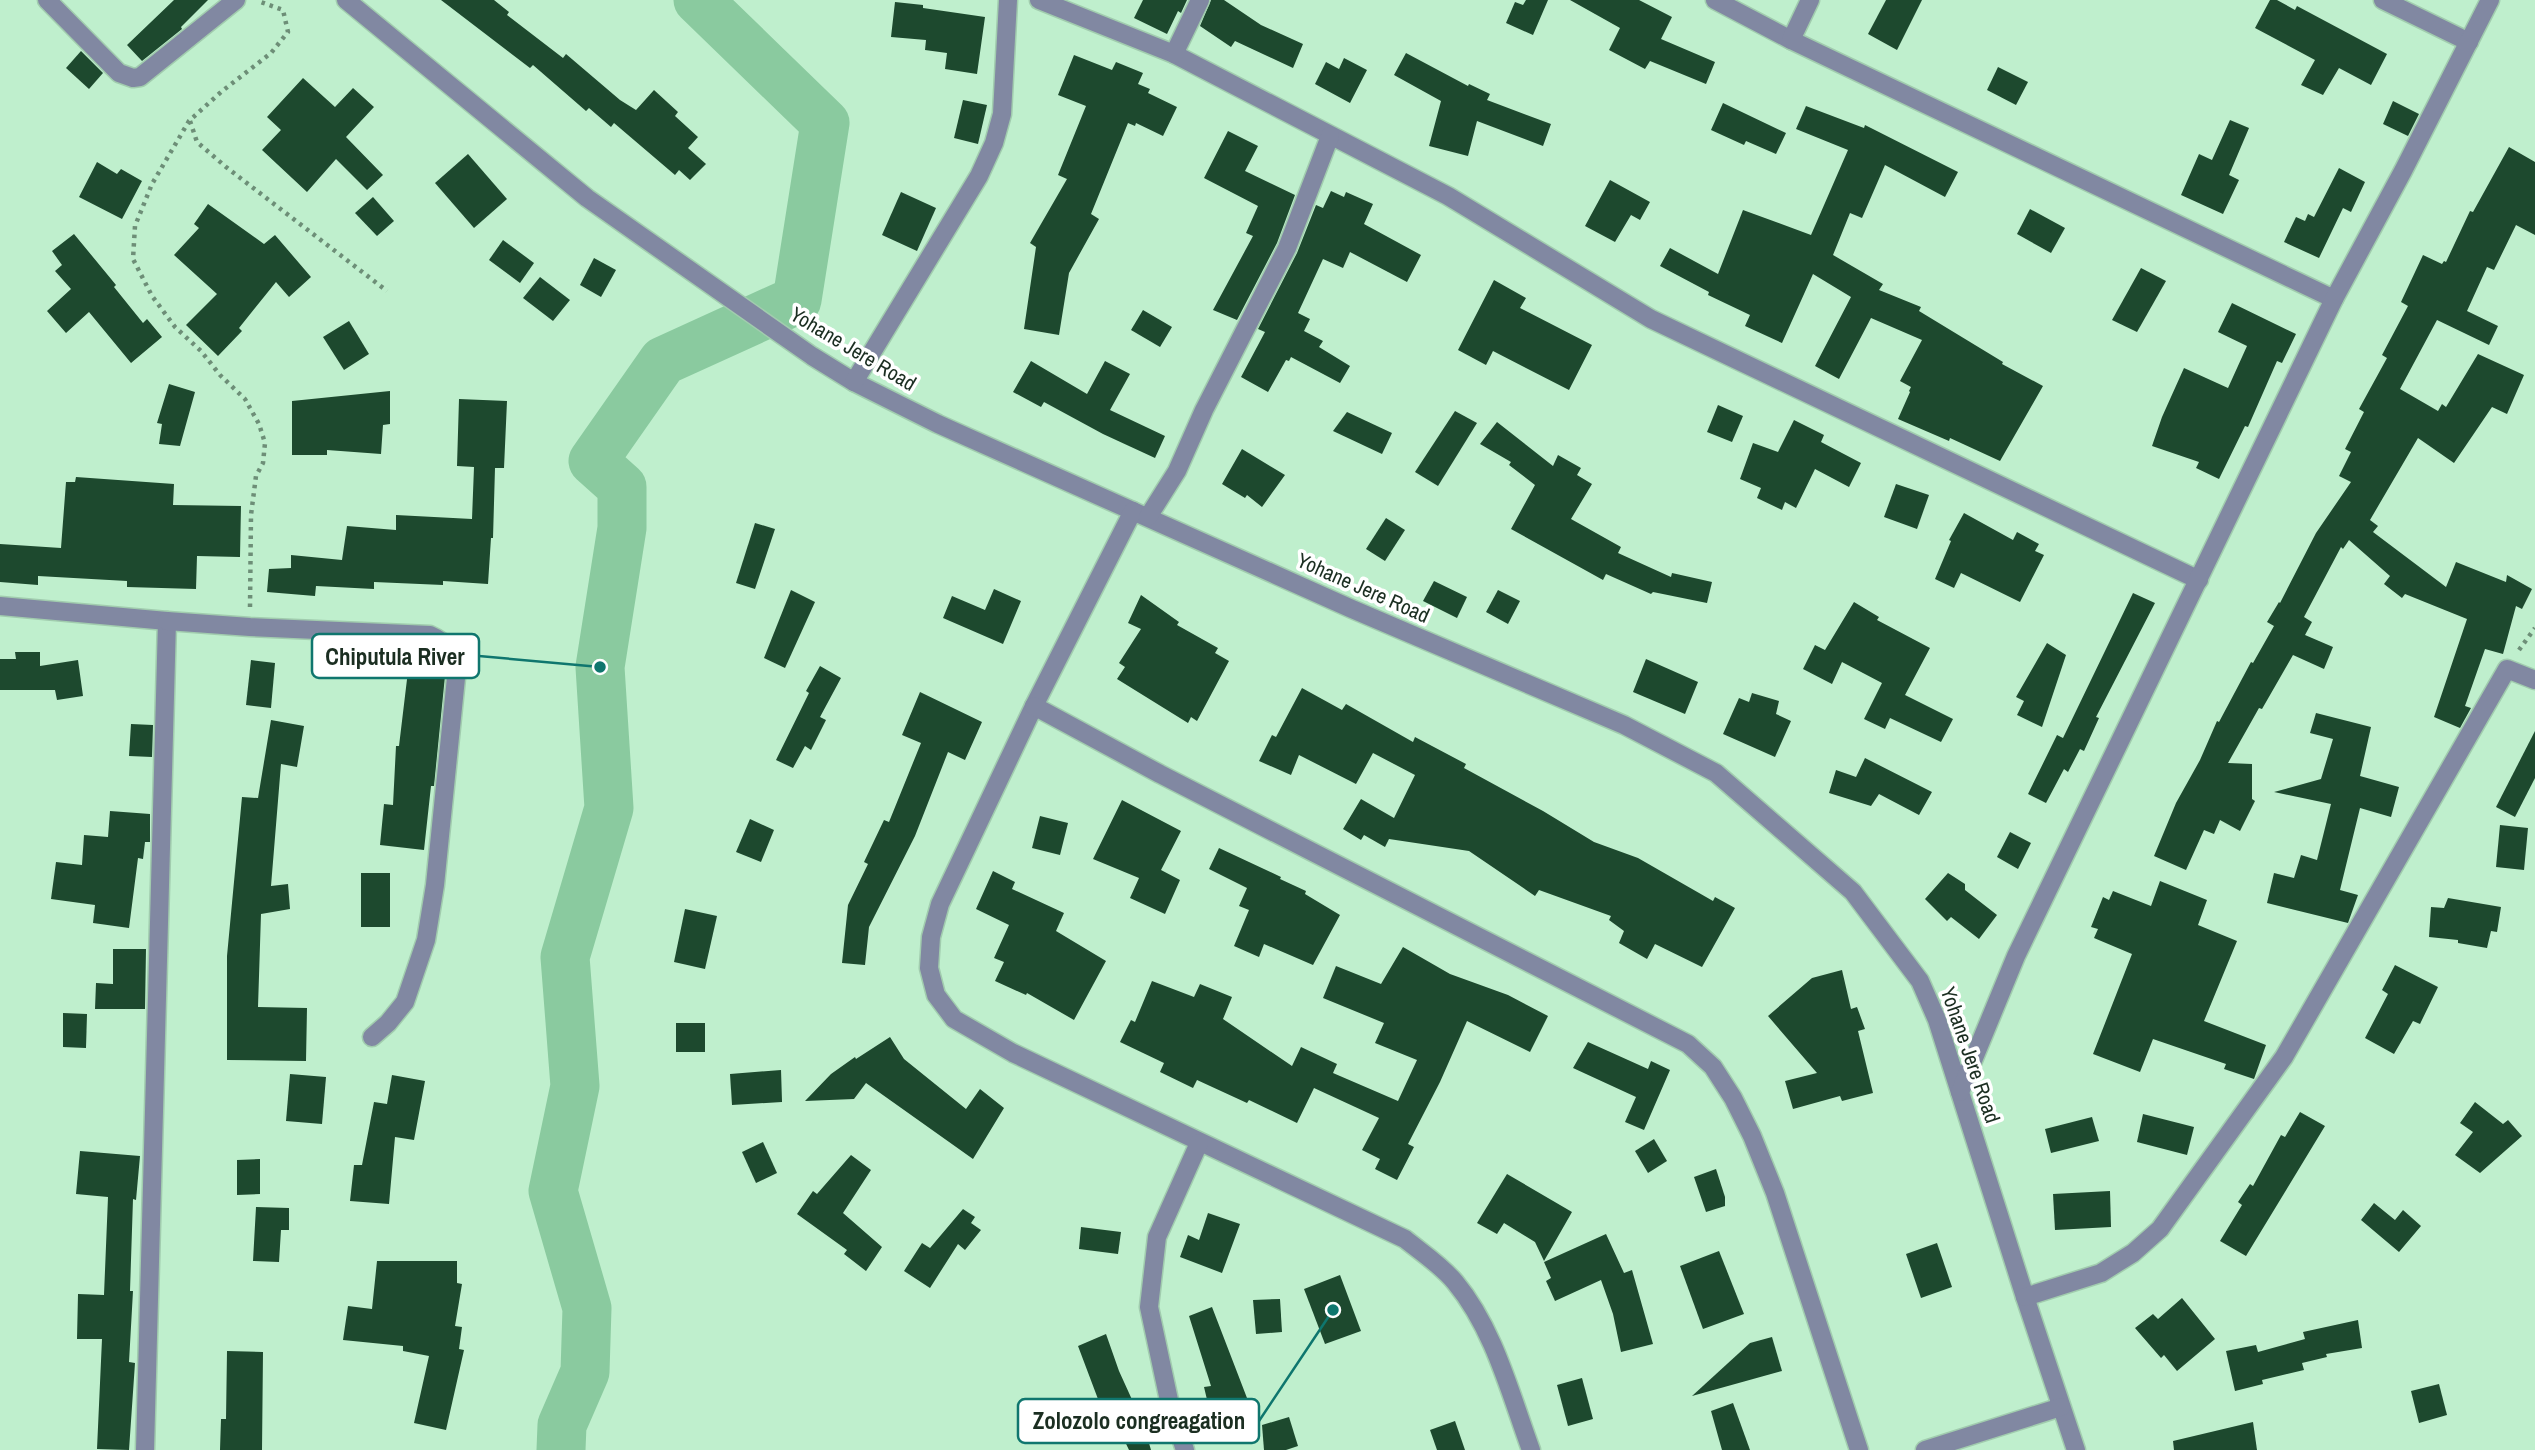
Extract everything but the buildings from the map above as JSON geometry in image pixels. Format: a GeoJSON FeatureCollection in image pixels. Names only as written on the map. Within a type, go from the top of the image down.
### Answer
{"type":"FeatureCollection","features":[{"type":"Feature","properties":{"kind":"street"},"geometry":{"type":"LineString","coordinates":[[47,0],[119,73],[133,78],[140,77],[236,0]]}},
{"type":"Feature","properties":{"kind":"street","name":"Yohane Jere Road"},"geometry":{"type":"LineString","coordinates":[[346,0],[587,198],[812,356],[854,382],[938,424],[1352,609],[1624,725],[1716,773],[1853,892],[1920,981],[1937,1020],[2076,1450]]}},
{"type":"Feature","properties":{"kind":"street"},"geometry":{"type":"LineString","coordinates":[[854,382],[979,176],[994,143],[1002,114],[1008,0]]}},
{"type":"Feature","properties":{"kind":"street"},"geometry":{"type":"LineString","coordinates":[[1040,0],[1174,54],[1448,197],[1651,319],[2199,580]]}},
{"type":"Feature","properties":{"kind":"street"},"geometry":{"type":"LineString","coordinates":[[1174,54],[1200,0]]}},
{"type":"Feature","properties":{"kind":"street"},"geometry":{"type":"LineString","coordinates":[[1715,0],[1791,40],[2334,299]]}},
{"type":"Feature","properties":{"kind":"street"},"geometry":{"type":"LineString","coordinates":[[1791,40],[1810,0]]}},
{"type":"Feature","properties":{"kind":"street"},"geometry":{"type":"LineString","coordinates":[[2383,0],[2469,42]]}},
{"type":"Feature","properties":{"kind":"street"},"geometry":{"type":"LineString","coordinates":[[1960,1092],[2016,956],[2334,299],[2490,0]]}},
{"type":"Feature","properties":{"kind":"street"},"geometry":{"type":"LineString","coordinates":[[1330,136],[1282,259],[1204,410],[1177,471],[1140,514],[1034,706],[940,904],[931,937],[929,968],[936,995],[954,1019],[1013,1053],[1405,1239],[1453,1279],[1473,1306],[1490,1341],[1531,1450]]}},
{"type":"Feature","properties":{"kind":"street"},"geometry":{"type":"LineString","coordinates":[[0,606],[250,627],[430,635],[441,640],[452,652],[457,668],[435,885],[426,940],[405,1002],[372,1037]]}},
{"type":"Feature","properties":{"kind":"street"},"geometry":{"type":"LineString","coordinates":[[145,1450],[167,621]]}},
{"type":"Feature","properties":{"kind":"street"},"geometry":{"type":"LineString","coordinates":[[2025,1297],[2101,1273],[2133,1253],[2160,1229],[2284,1057],[2507,669],[2535,680]]}},
{"type":"Feature","properties":{"kind":"street"},"geometry":{"type":"LineString","coordinates":[[1034,706],[1160,774],[1689,1044],[1713,1067],[1733,1098],[1752,1136],[1775,1193],[1859,1450]]}},
{"type":"Feature","properties":{"kind":"street"},"geometry":{"type":"LineString","coordinates":[[1185,1450],[1170,1405],[1149,1307],[1157,1237],[1199,1143]]}},
{"type":"Feature","properties":{"kind":"street"},"geometry":{"type":"LineString","coordinates":[[1925,1450],[2061,1408]]}},
{"type":"Feature","properties":{"kind":"path"},"geometry":{"type":"LineString","coordinates":[[250,627],[251,515],[256,476],[263,463],[265,443],[245,399],[175,327],[152,296],[133,259],[135,226],[152,184],[189,121],[271,53],[288,32],[283,10],[254,0]]}},
{"type":"Feature","properties":{"kind":"path"},"geometry":{"type":"LineString","coordinates":[[189,121],[197,142],[387,291]]}},
{"type":"Feature","properties":{"kind":"waterway"},"geometry":{"type":"LineString","coordinates":[[561,1450],[562,1425],[585,1372],[587,1308],[553,1191],[575,1086],[565,957],[609,808],[600,667],[622,528],[622,487],[593,461],[663,361],[797,300],[825,123],[698,0]]}},
{"type":"Feature","properties":{"kind":"place","name":"Chiputula River"},"geometry":{"type":"Point","coordinates":[600,667]}},
{"type":"Feature","properties":{"kind":"place","name":"Zolozolo congreagation"},"geometry":{"type":"Point","coordinates":[1333,1310]}}]}
